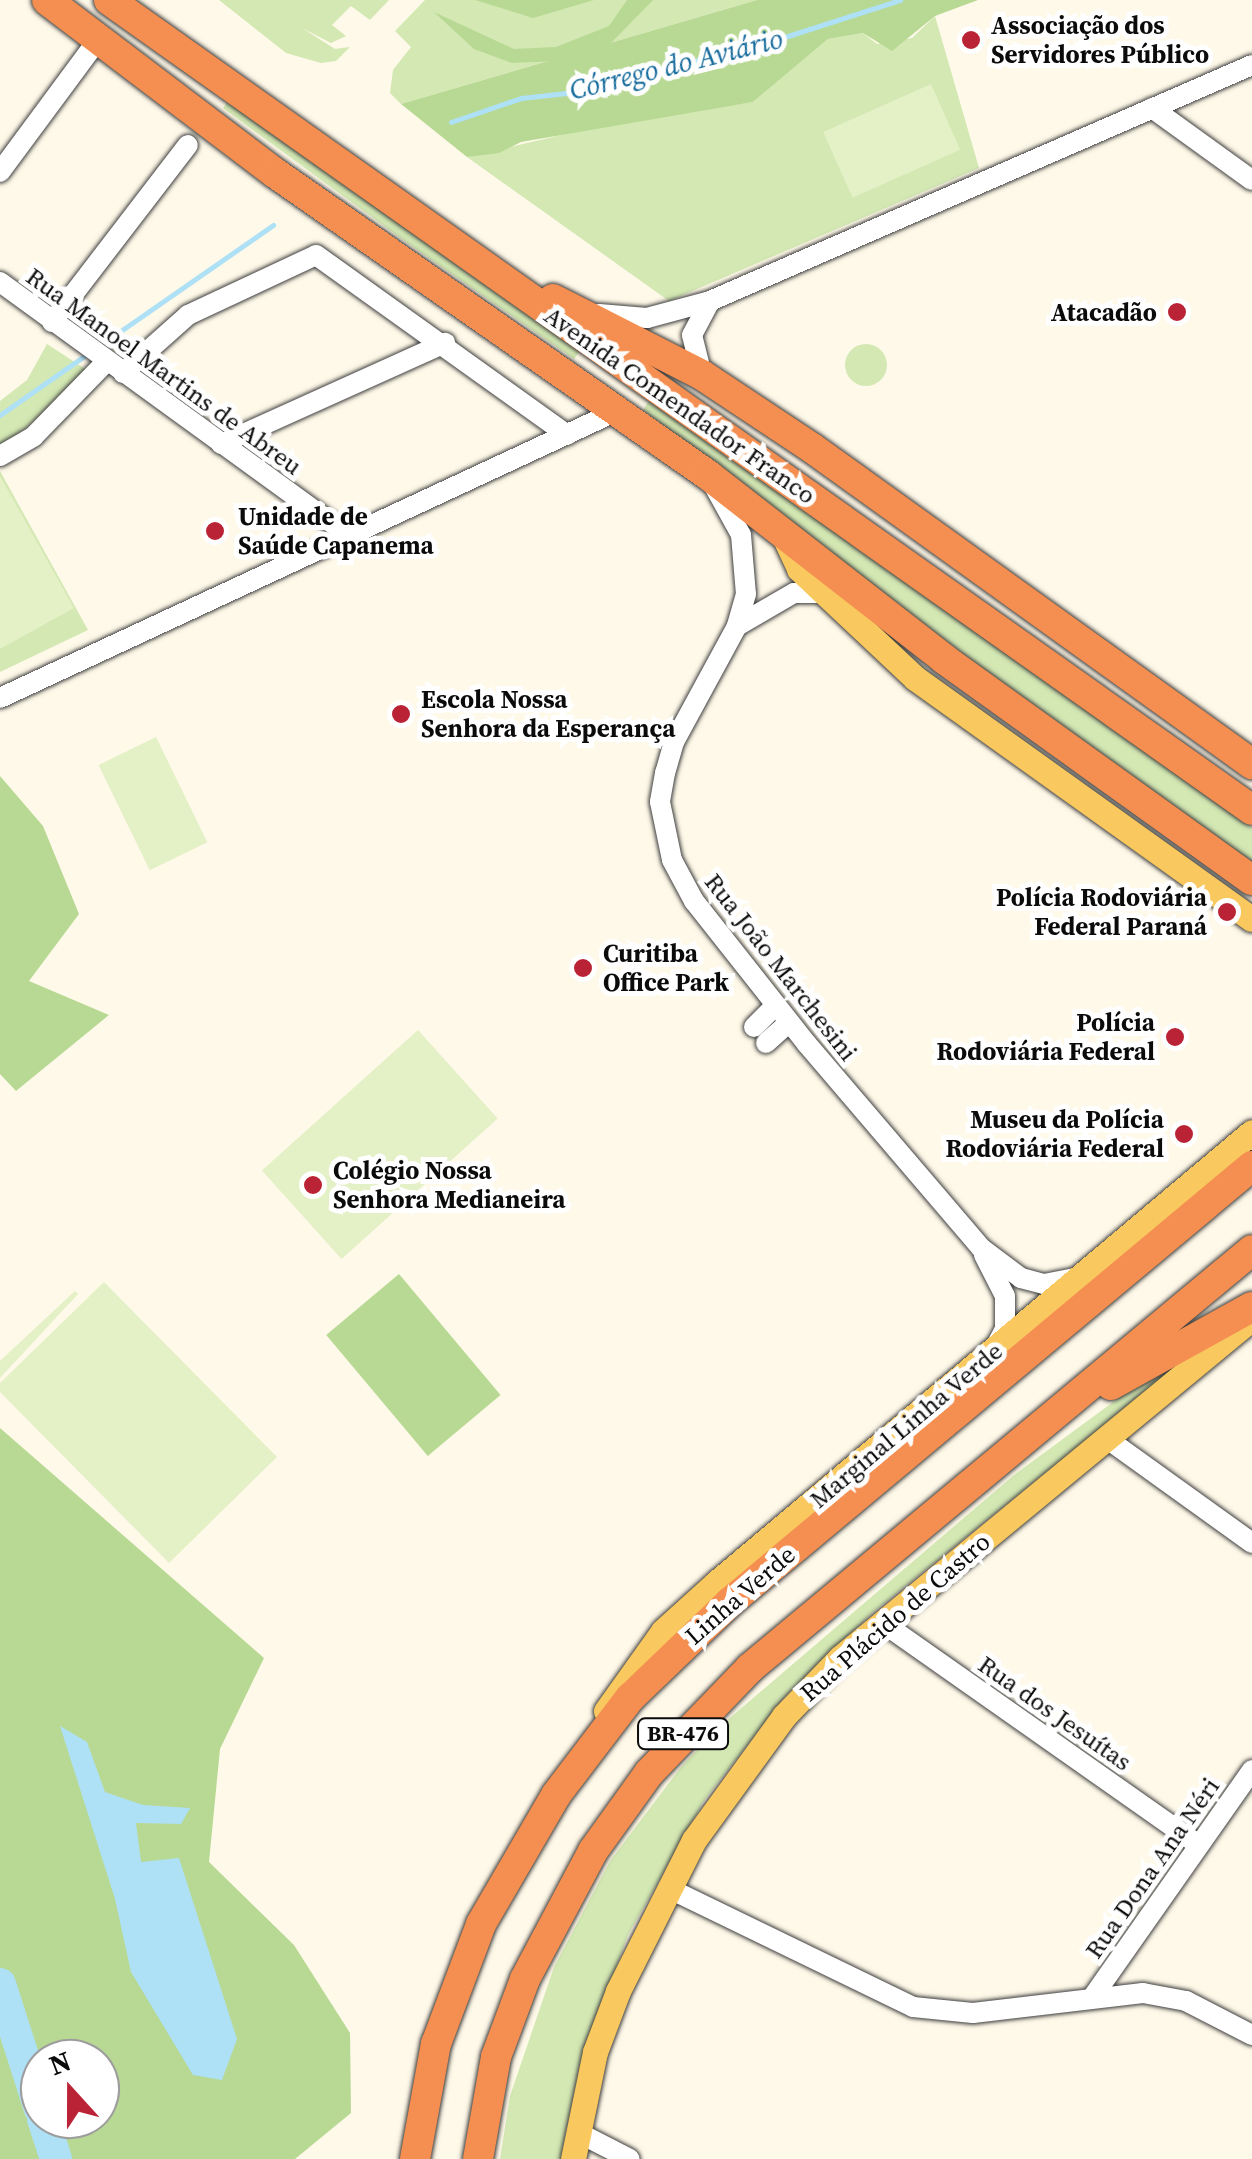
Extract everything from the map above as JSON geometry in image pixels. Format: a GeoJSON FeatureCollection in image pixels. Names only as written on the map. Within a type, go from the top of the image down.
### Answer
{"type":"FeatureCollection","features":[{"type":"Feature","properties":{"kind":"highway","name":"Avenida Comendador Franco"},"geometry":{"type":"LineString","coordinates":[[46,0],[276,173],[781,529],[866,597],[1252,880]]}},
{"type":"Feature","properties":{"kind":"highway","name":"Avenida Comendador Franco"},"geometry":{"type":"LineString","coordinates":[[109,0],[1252,810]]}},
{"type":"Feature","properties":{"kind":"highway"},"geometry":{"type":"LineString","coordinates":[[494,274],[582,312],[702,374],[1252,764]]}},
{"type":"Feature","properties":{"kind":"highway"},"geometry":{"type":"LineString","coordinates":[[788,434],[812,474],[896,558]]}},
{"type":"Feature","properties":{"kind":"highway","name":"Linha Verde"},"geometry":{"type":"LineString","coordinates":[[415,2159],[436,2044],[462,1964],[556,1795],[630,1698],[691,1636],[1252,1166]]}},
{"type":"Feature","properties":{"kind":"highway","name":"BR-476"},"geometry":{"type":"LineString","coordinates":[[478,2159],[496,2057],[525,1978],[626,1802],[723,1692],[1252,1250]]}},
{"type":"Feature","properties":{"kind":"highway"},"geometry":{"type":"LineString","coordinates":[[1047,1420],[1252,1307]]}},
{"type":"Feature","properties":{"kind":"main road","name":"Avenida Comendador Franco"},"geometry":{"type":"LineString","coordinates":[[781,529],[800,568],[821,592],[915,678],[1252,919]]}},
{"type":"Feature","properties":{"kind":"main road","name":"Marginal Linha Verde"},"geometry":{"type":"LineString","coordinates":[[556,1795],[663,1631],[1252,1132]]}},
{"type":"Feature","properties":{"kind":"main road","name":"Rua Plácido de Castro"},"geometry":{"type":"LineString","coordinates":[[574,2159],[577,2132],[606,2023],[668,1888],[703,1827],[784,1716],[882,1623],[1252,1318]]}},
{"type":"Feature","properties":{"kind":"street"},"geometry":{"type":"LineString","coordinates":[[0,172],[99,38]]}},
{"type":"Feature","properties":{"kind":"street"},"geometry":{"type":"LineString","coordinates":[[582,312],[647,318],[710,300],[1252,65]]}},
{"type":"Feature","properties":{"kind":"street"},"geometry":{"type":"LineString","coordinates":[[1152,108],[1252,180]]}},
{"type":"Feature","properties":{"kind":"street"},"geometry":{"type":"LineString","coordinates":[[58,326],[188,146]]}},
{"type":"Feature","properties":{"kind":"street"},"geometry":{"type":"LineString","coordinates":[[0,456],[34,436],[110,364],[188,315],[316,254],[567,435]]}},
{"type":"Feature","properties":{"kind":"street","name":"Rua Manoel Martins de Abreu"},"geometry":{"type":"LineString","coordinates":[[0,282],[348,535]]}},
{"type":"Feature","properties":{"kind":"street"},"geometry":{"type":"LineString","coordinates":[[702,374],[692,334],[710,300]]}},
{"type":"Feature","properties":{"kind":"street"},"geometry":{"type":"LineString","coordinates":[[221,444],[444,343]]}},
{"type":"Feature","properties":{"kind":"street"},"geometry":{"type":"LineString","coordinates":[[0,698],[618,412]]}},
{"type":"Feature","properties":{"kind":"street","name":"Rua João Marchesini"},"geometry":{"type":"LineString","coordinates":[[708,476],[745,548],[746,594],[738,626],[674,742],[660,802],[672,860],[694,901],[790,1022],[981,1248],[1021,1278],[1044,1284],[1084,1277]]}},
{"type":"Feature","properties":{"kind":"street"},"geometry":{"type":"LineString","coordinates":[[738,626],[794,593],[866,597]]}},
{"type":"Feature","properties":{"kind":"street"},"geometry":{"type":"LineString","coordinates":[[776,1004],[760,1035],[790,1022]]}},
{"type":"Feature","properties":{"kind":"street","name":"Rua João Marchesini"},"geometry":{"type":"LineString","coordinates":[[981,1248],[1006,1312],[991,1354]]}},
{"type":"Feature","properties":{"kind":"street"},"geometry":{"type":"LineString","coordinates":[[1106,1438],[1252,1543]]}},
{"type":"Feature","properties":{"kind":"street","name":"Rua dos Jesuítas"},"geometry":{"type":"LineString","coordinates":[[882,1623],[1199,1845]]}},
{"type":"Feature","properties":{"kind":"street","name":"Rua Dona Ana Néri"},"geometry":{"type":"LineString","coordinates":[[1094,1995],[1252,1770]]}},
{"type":"Feature","properties":{"kind":"street"},"geometry":{"type":"LineString","coordinates":[[668,1888],[914,2008],[973,2013],[1094,1995],[1165,1996],[1252,2035]]}},
{"type":"Feature","properties":{"kind":"street"},"geometry":{"type":"LineString","coordinates":[[577,2132],[630,2159]]}},
{"type":"Feature","properties":{"kind":"green space"},"geometry":{"type":"Polygon","coordinates":[[[219,0],[389,0],[370,20],[351,6],[332,25],[346,36],[331,43],[302,28],[335,49],[350,47],[336,61],[321,63],[286,53],[219,0]]]}},
{"type":"Feature","properties":{"kind":"green space"},"geometry":{"type":"Polygon","coordinates":[[[425,0],[757,0],[401,104],[390,93],[393,70],[411,47],[395,31],[425,0]]]}},
{"type":"Feature","properties":{"kind":"green space"},"geometry":{"type":"Polygon","coordinates":[[[475,0],[594,0],[533,18],[475,0]]]}},
{"type":"Feature","properties":{"kind":"green space"},"geometry":{"type":"Polygon","coordinates":[[[627,0],[653,0],[610,44],[560,61],[512,63],[474,49],[434,12],[514,49],[556,47],[609,26],[627,0]]]}},
{"type":"Feature","properties":{"kind":"green space"},"geometry":{"type":"Polygon","coordinates":[[[757,0],[978,0],[935,16],[892,51],[863,33],[828,39],[753,102],[521,142],[499,153],[467,157],[401,104],[757,0]]]}},
{"type":"Feature","properties":{"kind":"green space"},"geometry":{"type":"Polygon","coordinates":[[[935,16],[979,168],[669,301],[467,157],[608,124],[753,102],[828,39],[863,33],[877,44],[912,38],[935,16]]]}},
{"type":"Feature","properties":{"kind":"green space"},"geometry":{"type":"Polygon","coordinates":[[[931,84],[960,150],[852,198],[823,132],[931,84]]]}},
{"type":"Feature","properties":{"kind":"green space"},"geometry":{"type":"Polygon","coordinates":[[[229,100],[583,347],[574,359],[406,242],[223,108],[229,100]]]}},
{"type":"Feature","properties":{"kind":"green space"},"geometry":{"type":"Polygon","coordinates":[[[47,344],[90,372],[0,450],[0,401],[27,380],[47,344]]]}},
{"type":"Feature","properties":{"kind":"green space"},"geometry":{"type":"Polygon","coordinates":[[[866,344],[881,350],[887,365],[881,380],[866,386],[851,380],[845,365],[851,350],[866,344]]]}},
{"type":"Feature","properties":{"kind":"green space"},"geometry":{"type":"Polygon","coordinates":[[[653,394],[1252,828],[1252,862],[970,659],[643,410],[653,394]]]}},
{"type":"Feature","properties":{"kind":"green space"},"geometry":{"type":"Polygon","coordinates":[[[0,471],[88,630],[0,672],[0,471]]]}},
{"type":"Feature","properties":{"kind":"green space"},"geometry":{"type":"Polygon","coordinates":[[[0,476],[74,608],[0,649],[0,476]]]}},
{"type":"Feature","properties":{"kind":"green space"},"geometry":{"type":"Polygon","coordinates":[[[156,737],[207,842],[150,870],[98,765],[156,737]]]}},
{"type":"Feature","properties":{"kind":"green space"},"geometry":{"type":"Polygon","coordinates":[[[0,776],[43,826],[79,914],[29,981],[109,1015],[16,1091],[0,1074],[0,776]]]}},
{"type":"Feature","properties":{"kind":"green space"},"geometry":{"type":"Polygon","coordinates":[[[418,1030],[498,1118],[342,1259],[262,1171],[418,1030]]]}},
{"type":"Feature","properties":{"kind":"green space"},"geometry":{"type":"Polygon","coordinates":[[[399,1274],[501,1395],[428,1456],[326,1335],[399,1274]]]}},
{"type":"Feature","properties":{"kind":"green space"},"geometry":{"type":"Polygon","coordinates":[[[104,1282],[277,1457],[169,1563],[0,1392],[0,1383],[104,1282]]]}},
{"type":"Feature","properties":{"kind":"green space"},"geometry":{"type":"Polygon","coordinates":[[[75,1291],[78,1294],[0,1378],[0,1361],[75,1291]]]}},
{"type":"Feature","properties":{"kind":"green space"},"geometry":{"type":"Polygon","coordinates":[[[1187,1358],[872,1613],[784,1698],[705,1799],[628,1935],[581,2061],[563,2159],[500,2159],[510,2096],[554,1967],[610,1861],[681,1767],[717,1729],[1014,1475],[1128,1391],[1187,1358]]]}},
{"type":"Feature","properties":{"kind":"green space"},"geometry":{"type":"Polygon","coordinates":[[[0,1428],[264,1658],[220,1749],[209,1862],[294,1945],[350,2033],[351,2113],[295,2159],[0,2159],[0,1428]]]}},
{"type":"Feature","properties":{"kind":"water"},"geometry":{"type":"Polygon","coordinates":[[[60,1726],[87,1742],[105,1792],[143,1805],[190,1808],[181,1824],[136,1823],[141,1862],[179,1858],[237,2039],[222,2080],[193,2075],[131,1972],[115,1899],[60,1726]]]}},
{"type":"Feature","properties":{"kind":"waterway","name":"Córrego do Aviário"},"geometry":{"type":"LineString","coordinates":[[451,122],[521,98],[567,93],[766,43],[900,0]]}},
{"type":"Feature","properties":{"kind":"waterway","name":"Córrego do Aviário"},"geometry":{"type":"LineString","coordinates":[[99,346],[273,225]]}},
{"type":"Feature","properties":{"kind":"waterway","name":"Córrego do Aviário"},"geometry":{"type":"LineString","coordinates":[[0,415],[90,352]]}},
{"type":"Feature","properties":{"kind":"waterway"},"geometry":{"type":"LineString","coordinates":[[0,1984],[20,2046]]}},
{"type":"Feature","properties":{"kind":"waterway"},"geometry":{"type":"LineString","coordinates":[[50,2139],[56,2159]]}},
{"type":"Feature","properties":{"kind":"place","name":"Associação dos Servidores Público"},"geometry":{"type":"Point","coordinates":[971,40]}},
{"type":"Feature","properties":{"kind":"place","name":"Atacadão"},"geometry":{"type":"Point","coordinates":[1177,312]}},
{"type":"Feature","properties":{"kind":"place","name":"Unidade de Saúde Capanema"},"geometry":{"type":"Point","coordinates":[215,531]}},
{"type":"Feature","properties":{"kind":"place","name":"Escola Nossa Senhora da Esperança"},"geometry":{"type":"Point","coordinates":[401,714]}},
{"type":"Feature","properties":{"kind":"place","name":"Polícia Rodoviária Federal Paraná"},"geometry":{"type":"Point","coordinates":[1227,912]}},
{"type":"Feature","properties":{"kind":"place","name":"Curitiba Office Park"},"geometry":{"type":"Point","coordinates":[583,968]}},
{"type":"Feature","properties":{"kind":"place","name":"Polícia Rodoviária Federal"},"geometry":{"type":"Point","coordinates":[1175,1037]}},
{"type":"Feature","properties":{"kind":"place","name":"Museu da Polícia Rodoviária Federal"},"geometry":{"type":"Point","coordinates":[1184,1134]}},
{"type":"Feature","properties":{"kind":"place","name":"Colégio Nossa Senhora Medianeira"},"geometry":{"type":"Point","coordinates":[313,1185]}}]}
